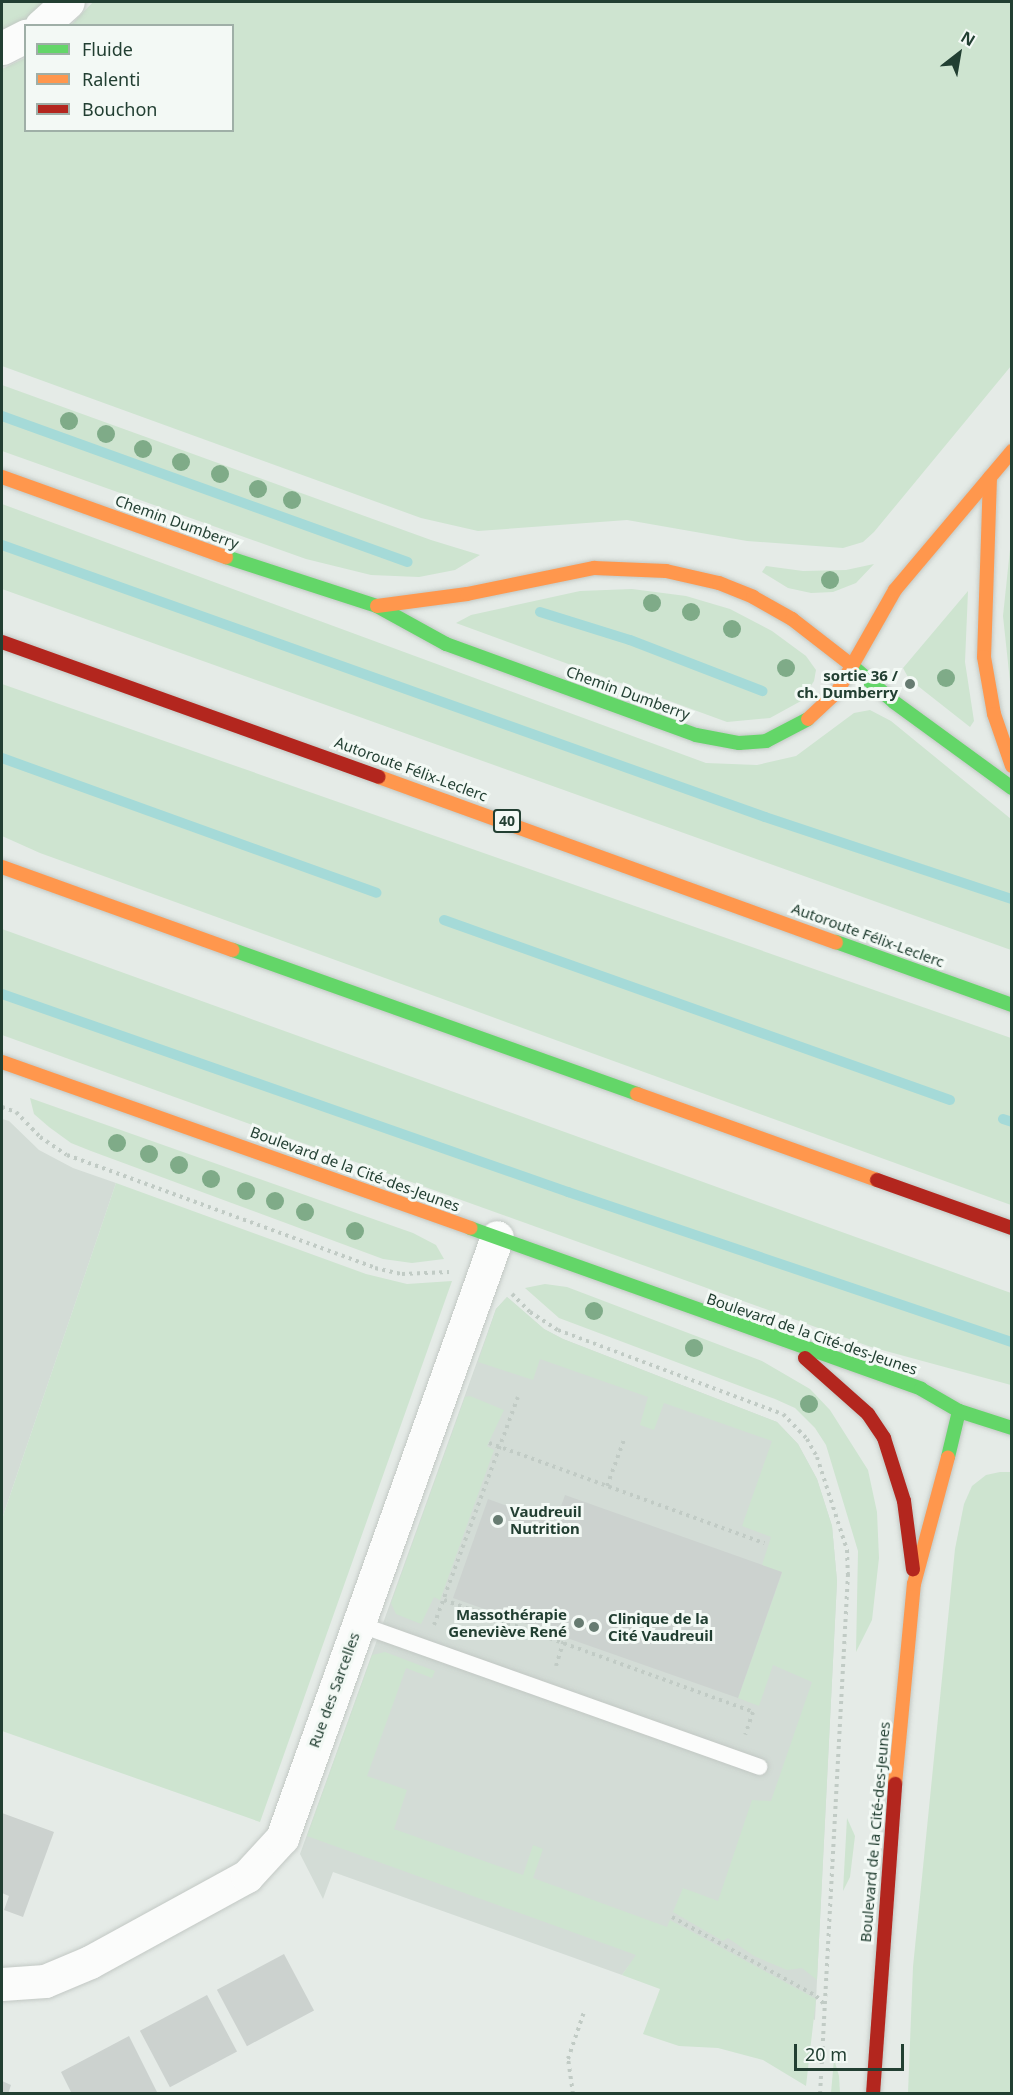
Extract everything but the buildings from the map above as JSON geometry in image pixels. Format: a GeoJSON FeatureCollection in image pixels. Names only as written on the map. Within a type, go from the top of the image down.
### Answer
{"type":"FeatureCollection","features":[{"type":"Feature","properties":{"kind":"main road","name":"Chemin Dumberry"},"geometry":{"type":"LineString","coordinates":[[2,477],[260,570],[376,606],[446,644],[696,735],[728,742],[766,741],[807,722],[837,692],[850,664],[895,590],[1011,451]]}},
{"type":"Feature","properties":{"kind":"main road"},"geometry":{"type":"LineString","coordinates":[[990,477],[984,657],[994,714],[1011,766]]}},
{"type":"Feature","properties":{"kind":"main road","name":"Chemin Dumberry"},"geometry":{"type":"LineString","coordinates":[[376,606],[467,594],[594,568],[666,571],[718,583],[753,597],[792,619],[850,664]]}},
{"type":"Feature","properties":{"kind":"main road","name":"Autoroute Félix-Leclerc"},"geometry":{"type":"LineString","coordinates":[[2,642],[1011,1005]]}},
{"type":"Feature","properties":{"kind":"main road"},"geometry":{"type":"LineString","coordinates":[[850,664],[894,702],[1011,788]]}},
{"type":"Feature","properties":{"kind":"main road"},"geometry":{"type":"LineString","coordinates":[[2,867],[1011,1228]]}},
{"type":"Feature","properties":{"kind":"main road","name":"Boulevard de la Cité-des-Jeunes"},"geometry":{"type":"LineString","coordinates":[[3,1066],[497,1237],[790,1345],[921,1389],[958,1411],[938,1502],[914,1584],[894,1791],[873,2094]]}},
{"type":"Feature","properties":{"kind":"main road"},"geometry":{"type":"LineString","coordinates":[[790,1345],[844,1390],[884,1438],[895,1464],[904,1501],[914,1584]]}},
{"type":"Feature","properties":{"kind":"main road"},"geometry":{"type":"LineString","coordinates":[[958,1411],[1011,1428]]}},
{"type":"Feature","properties":{"kind":"street"},"geometry":{"type":"LineString","coordinates":[[43,24],[68,2]]}},
{"type":"Feature","properties":{"kind":"street"},"geometry":{"type":"LineString","coordinates":[[2,48],[24,37]]}},
{"type":"Feature","properties":{"kind":"street","name":"Rue des Sarcelles"},"geometry":{"type":"LineString","coordinates":[[2,1984],[27,1985],[60,1976],[218,1894],[258,1868],[282,1838],[497,1237]]}},
{"type":"Feature","properties":{"kind":"lane"},"geometry":{"type":"LineString","coordinates":[[358,1624],[759,1767]]}},
{"type":"Feature","properties":{"kind":"path"},"geometry":{"type":"LineString","coordinates":[[2,1107],[16,1112],[40,1137],[67,1155],[375,1268],[402,1274],[448,1271]]}},
{"type":"Feature","properties":{"kind":"path"},"geometry":{"type":"LineString","coordinates":[[511,1293],[530,1312],[558,1330],[783,1414],[807,1439],[817,1457],[847,1550],[848,1574],[820,2094]]}},
{"type":"Feature","properties":{"kind":"path"},"geometry":{"type":"LineString","coordinates":[[518,1397],[444,1600],[753,1712]]}},
{"type":"Feature","properties":{"kind":"path"},"geometry":{"type":"LineString","coordinates":[[607,1486],[625,1437]]}},
{"type":"Feature","properties":{"kind":"path"},"geometry":{"type":"LineString","coordinates":[[489,1443],[764,1543]]}},
{"type":"Feature","properties":{"kind":"path"},"geometry":{"type":"LineString","coordinates":[[554,1674],[565,1637]]}},
{"type":"Feature","properties":{"kind":"path"},"geometry":{"type":"LineString","coordinates":[[672,1917],[816,1996],[825,2004]]}},
{"type":"Feature","properties":{"kind":"path"},"geometry":{"type":"LineString","coordinates":[[573,2094],[568,2059],[584,2012]]}},
{"type":"Feature","properties":{"kind":"shaded area"},"geometry":{"type":"Polygon","coordinates":[[[2,1119],[9,1121],[39,1150],[73,1168],[116,1183],[2,1519],[2,1119]]]}},
{"type":"Feature","properties":{"kind":"shaded area"},"geometry":{"type":"Polygon","coordinates":[[[507,1297],[544,1329],[563,1339],[777,1422],[798,1444],[817,1479],[832,1526],[837,1581],[815,2020],[637,1955],[622,1975],[333,1872],[323,1899],[300,1854],[496,1309],[507,1297]]]}},
{"type":"Feature","properties":{"kind":"green space"},"geometry":{"type":"Polygon","coordinates":[[[2,2],[45,2],[27,20],[2,33],[2,2]]]}},
{"type":"Feature","properties":{"kind":"green space"},"geometry":{"type":"Polygon","coordinates":[[[93,2],[1011,2],[1011,366],[874,532],[863,542],[843,548],[747,541],[627,520],[478,531],[421,518],[2,366],[2,69],[24,58],[24,132],[234,132],[234,24],[72,24],[93,2]]]}},
{"type":"Feature","properties":{"kind":"green space"},"geometry":{"type":"Polygon","coordinates":[[[2,385],[431,540],[480,555],[455,570],[419,577],[371,575],[306,559],[2,451],[2,385]]]}},
{"type":"Feature","properties":{"kind":"green space"},"geometry":{"type":"Polygon","coordinates":[[[2,504],[706,763],[757,765],[796,756],[854,713],[870,710],[891,721],[1011,819],[1011,950],[2,589],[2,504]]]}},
{"type":"Feature","properties":{"kind":"green space"},"geometry":{"type":"Polygon","coordinates":[[[1011,540],[1011,691],[1003,616],[1011,540]]]}},
{"type":"Feature","properties":{"kind":"green space"},"geometry":{"type":"Polygon","coordinates":[[[874,564],[856,583],[833,592],[811,593],[788,588],[762,572],[766,566],[803,571],[846,570],[874,564]]]}},
{"type":"Feature","properties":{"kind":"green space"},"geometry":{"type":"Polygon","coordinates":[[[632,589],[686,596],[730,609],[772,631],[806,656],[816,670],[814,681],[801,701],[770,718],[727,722],[456,623],[471,615],[580,591],[632,589]]]}},
{"type":"Feature","properties":{"kind":"green space"},"geometry":{"type":"Polygon","coordinates":[[[968,591],[965,662],[974,721],[970,727],[909,679],[903,668],[968,591]]]}},
{"type":"Feature","properties":{"kind":"green space"},"geometry":{"type":"Polygon","coordinates":[[[2,684],[1011,1038],[1011,1205],[40,853],[2,836],[2,684]]]}},
{"type":"Feature","properties":{"kind":"green space"},"geometry":{"type":"Polygon","coordinates":[[[2,929],[1011,1293],[1011,1385],[871,1347],[2,1035],[2,929]]]}},
{"type":"Feature","properties":{"kind":"green space"},"geometry":{"type":"Polygon","coordinates":[[[30,1098],[413,1233],[436,1245],[444,1259],[412,1263],[383,1259],[91,1151],[71,1143],[34,1114],[30,1098]]]}},
{"type":"Feature","properties":{"kind":"green space"},"geometry":{"type":"Polygon","coordinates":[[[116,1183],[366,1274],[407,1284],[452,1281],[260,1822],[2,1731],[2,1519],[116,1183]]]}},
{"type":"Feature","properties":{"kind":"green space"},"geometry":{"type":"Polygon","coordinates":[[[545,1284],[567,1287],[762,1361],[810,1389],[830,1410],[868,1470],[877,1512],[879,1558],[872,1620],[856,1652],[858,1551],[826,1445],[815,1428],[795,1408],[775,1399],[559,1318],[525,1288],[545,1284]]]}},
{"type":"Feature","properties":{"kind":"green space"},"geometry":{"type":"Polygon","coordinates":[[[507,1297],[544,1329],[563,1339],[777,1422],[798,1444],[817,1479],[832,1526],[837,1581],[817,1980],[802,1968],[787,1970],[754,1956],[728,1938],[723,1941],[673,1912],[683,1888],[718,1901],[752,1800],[771,1801],[812,1682],[773,1665],[759,1706],[738,1698],[782,1573],[762,1565],[771,1537],[742,1526],[772,1441],[664,1403],[654,1430],[640,1425],[648,1397],[540,1359],[533,1380],[478,1362],[496,1309],[507,1297]]]}},
{"type":"Feature","properties":{"kind":"green space"},"geometry":{"type":"Polygon","coordinates":[[[470,1396],[504,1410],[487,1446],[494,1450],[440,1600],[434,1597],[421,1624],[396,1614],[391,1603],[465,1397],[470,1396]]]}},
{"type":"Feature","properties":{"kind":"green space"},"geometry":{"type":"Polygon","coordinates":[[[1012,1472],[1011,2093],[908,2093],[913,1967],[955,1549],[964,1504],[972,1486],[986,1475],[1012,1472]]]}},
{"type":"Feature","properties":{"kind":"green space"},"geometry":{"type":"Polygon","coordinates":[[[385,1652],[435,1671],[432,1678],[406,1668],[367,1776],[407,1790],[394,1829],[523,1875],[533,1845],[543,1849],[533,1878],[667,1927],[670,1920],[816,1999],[806,2086],[763,2060],[718,2048],[679,2046],[643,2034],[660,1989],[622,1975],[636,1955],[307,1836],[372,1655],[385,1652]]]}},
{"type":"Feature","properties":{"kind":"green space"},"geometry":{"type":"Polygon","coordinates":[[[847,1818],[855,1836],[850,1877],[843,1891],[847,1818]]]}},
{"type":"Feature","properties":{"kind":"green space"},"geometry":{"type":"Polygon","coordinates":[[[834,2059],[839,2076],[840,2093],[831,2093],[834,2059]]]}},
{"type":"Feature","properties":{"kind":"waterway"},"geometry":{"type":"LineString","coordinates":[[2,416],[407,562]]}},
{"type":"Feature","properties":{"kind":"waterway"},"geometry":{"type":"LineString","coordinates":[[2,545],[765,817],[1012,899]]}},
{"type":"Feature","properties":{"kind":"waterway"},"geometry":{"type":"LineString","coordinates":[[540,612],[630,640],[762,691]]}},
{"type":"Feature","properties":{"kind":"waterway"},"geometry":{"type":"LineString","coordinates":[[2,758],[376,893]]}},
{"type":"Feature","properties":{"kind":"waterway"},"geometry":{"type":"LineString","coordinates":[[444,920],[950,1100]]}},
{"type":"Feature","properties":{"kind":"waterway"},"geometry":{"type":"LineString","coordinates":[[2,994],[568,1192],[1012,1342]]}},
{"type":"Feature","properties":{"kind":"waterway"},"geometry":{"type":"LineString","coordinates":[[1003,1119],[1012,1122]]}},
{"type":"Feature","properties":{"kind":"traffic: fast"},"geometry":{"type":"LineString","coordinates":[[226,557],[377,606],[446,644],[696,735],[739,743],[766,741],[808,719]]}},
{"type":"Feature","properties":{"kind":"traffic: fast"},"geometry":{"type":"LineString","coordinates":[[850,664],[894,702],[1012,788]]}},
{"type":"Feature","properties":{"kind":"traffic: fast"},"geometry":{"type":"LineString","coordinates":[[836,942],[1012,1005]]}},
{"type":"Feature","properties":{"kind":"traffic: fast"},"geometry":{"type":"LineString","coordinates":[[233,950],[637,1094]]}},
{"type":"Feature","properties":{"kind":"traffic: fast"},"geometry":{"type":"LineString","coordinates":[[470,1228],[921,1389],[959,1411],[948,1457]]}},
{"type":"Feature","properties":{"kind":"traffic: fast"},"geometry":{"type":"LineString","coordinates":[[959,1411],[1012,1428]]}},
{"type":"Feature","properties":{"kind":"traffic: slow"},"geometry":{"type":"LineString","coordinates":[[808,719],[837,692],[895,590],[1012,451]]}},
{"type":"Feature","properties":{"kind":"traffic: slow"},"geometry":{"type":"LineString","coordinates":[[2,477],[226,557]]}},
{"type":"Feature","properties":{"kind":"traffic: slow"},"geometry":{"type":"LineString","coordinates":[[990,477],[984,657],[994,714],[1012,766]]}},
{"type":"Feature","properties":{"kind":"traffic: slow"},"geometry":{"type":"LineString","coordinates":[[377,606],[467,594],[594,568],[666,571],[719,583],[753,597],[792,619],[850,664]]}},
{"type":"Feature","properties":{"kind":"traffic: slow"},"geometry":{"type":"LineString","coordinates":[[379,777],[836,942]]}},
{"type":"Feature","properties":{"kind":"traffic: slow"},"geometry":{"type":"LineString","coordinates":[[2,867],[233,950]]}},
{"type":"Feature","properties":{"kind":"traffic: slow"},"geometry":{"type":"LineString","coordinates":[[2,1062],[470,1228]]}},
{"type":"Feature","properties":{"kind":"traffic: slow"},"geometry":{"type":"LineString","coordinates":[[637,1094],[877,1180]]}},
{"type":"Feature","properties":{"kind":"traffic: slow"},"geometry":{"type":"LineString","coordinates":[[895,1784],[914,1584],[948,1457]]}},
{"type":"Feature","properties":{"kind":"traffic: jam"},"geometry":{"type":"LineString","coordinates":[[2,642],[379,777]]}},
{"type":"Feature","properties":{"kind":"traffic: jam"},"geometry":{"type":"LineString","coordinates":[[877,1180],[1012,1228]]}},
{"type":"Feature","properties":{"kind":"traffic: jam"},"geometry":{"type":"LineString","coordinates":[[805,1358],[868,1414],[884,1438],[904,1501],[913,1569]]}},
{"type":"Feature","properties":{"kind":"traffic: jam"},"geometry":{"type":"LineString","coordinates":[[873,2094],[895,1784]]}},
{"type":"Feature","properties":{"kind":"place","name":"sortie 36 / ch. Dumberry"},"geometry":{"type":"Point","coordinates":[910,684]}},
{"type":"Feature","properties":{"kind":"place","name":"Vaudreuil Nutrition"},"geometry":{"type":"Point","coordinates":[498,1520]}},
{"type":"Feature","properties":{"kind":"place","name":"Massothérapie Geneviève René"},"geometry":{"type":"Point","coordinates":[579,1623]}},
{"type":"Feature","properties":{"kind":"place","name":"Clinique de la Cité Vaudreuil"},"geometry":{"type":"Point","coordinates":[594,1627]}}]}
